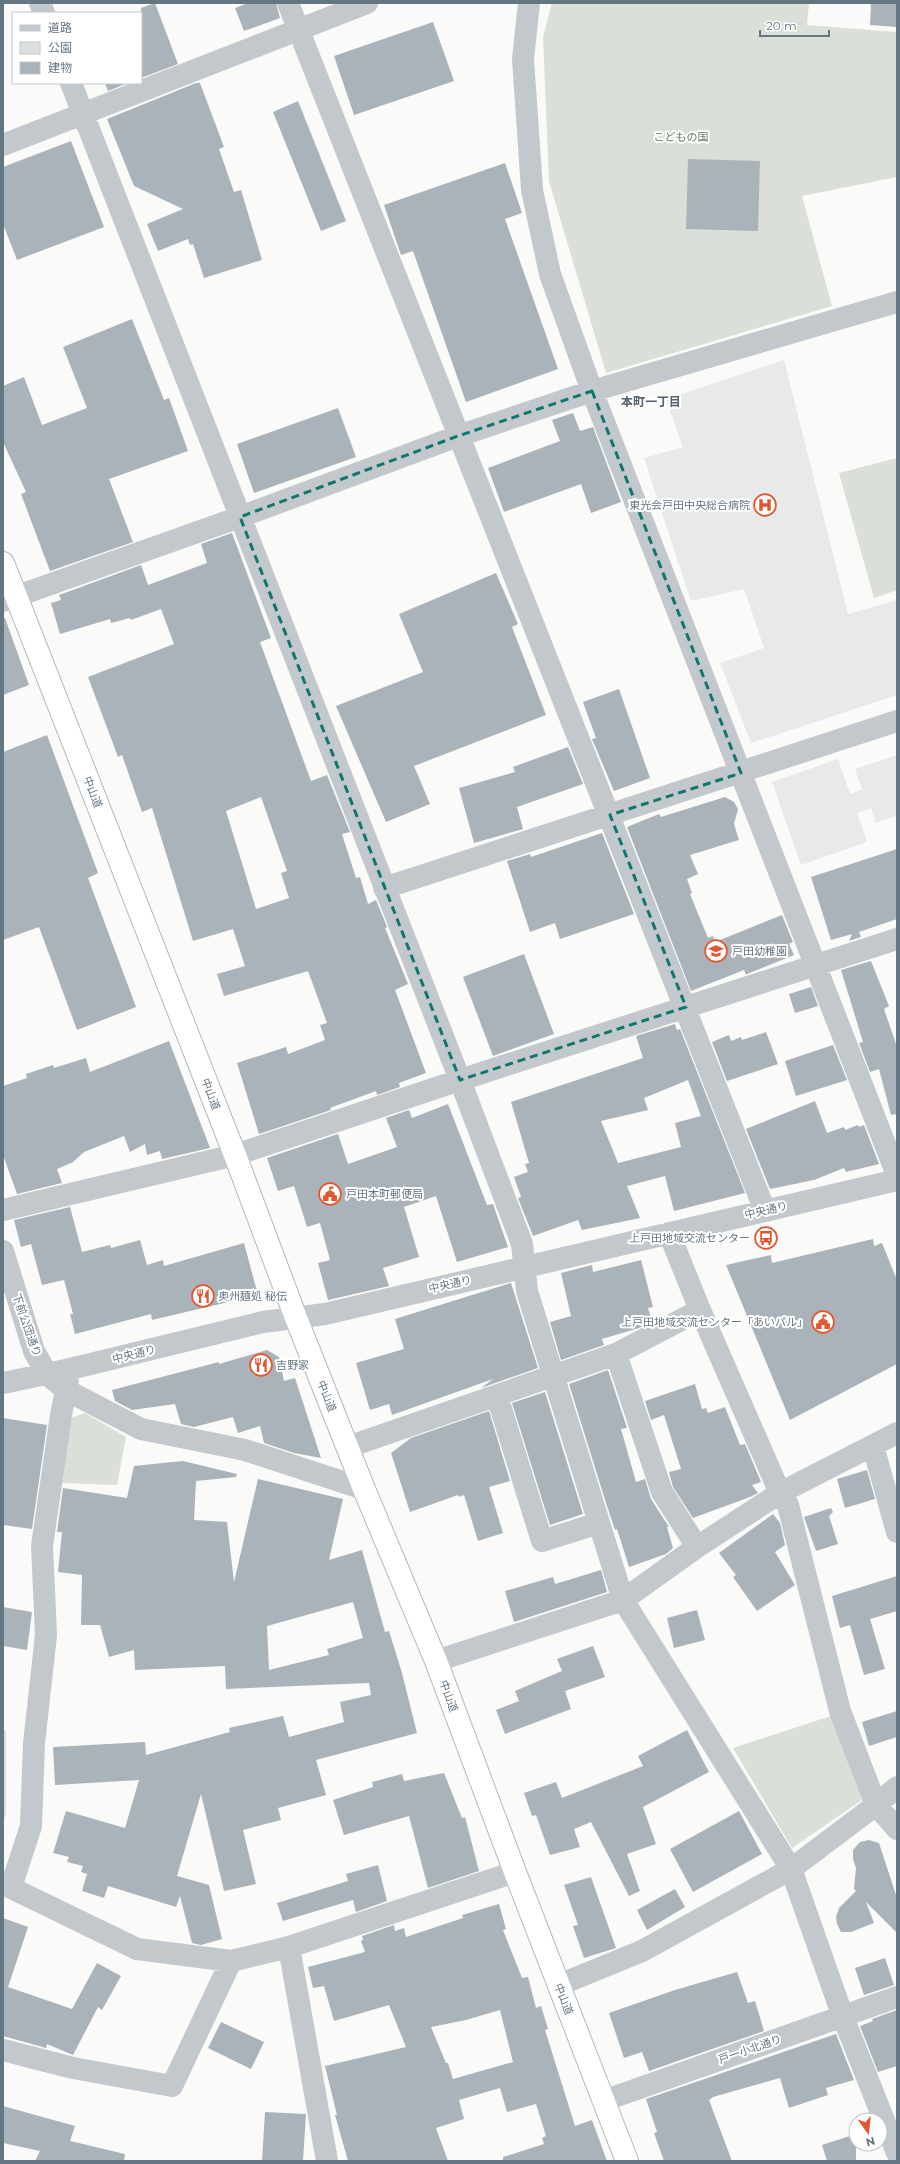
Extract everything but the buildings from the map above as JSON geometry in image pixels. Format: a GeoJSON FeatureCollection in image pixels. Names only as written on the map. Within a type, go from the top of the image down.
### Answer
{"type":"FeatureCollection","features":[{"type":"Feature","properties":{"kind":"highway","name":"中山道"},"geometry":{"type":"LineString","coordinates":[[3,563],[10,599],[235,1155],[296,1318],[364,1489],[436,1661],[515,1872],[603,2101],[628,2161]]}},
{"type":"Feature","properties":{"kind":"street"},"geometry":{"type":"LineString","coordinates":[[288,3],[765,1210]]}},
{"type":"Feature","properties":{"kind":"street"},"geometry":{"type":"LineString","coordinates":[[3,145],[367,3]]}},
{"type":"Feature","properties":{"kind":"street"},"geometry":{"type":"LineString","coordinates":[[529,3],[523,59],[532,190],[550,274],[592,391],[897,1175]]}},
{"type":"Feature","properties":{"kind":"street"},"geometry":{"type":"LineString","coordinates":[[71,84],[460,1080],[522,1244],[527,1291],[552,1378],[623,1600],[791,1869],[843,2017],[897,2153]]}},
{"type":"Feature","properties":{"kind":"street"},"geometry":{"type":"LineString","coordinates":[[10,599],[240,517],[458,436],[592,391],[897,302]]}},
{"type":"Feature","properties":{"kind":"street"},"geometry":{"type":"LineString","coordinates":[[384,888],[897,721]]}},
{"type":"Feature","properties":{"kind":"street"},"geometry":{"type":"LineString","coordinates":[[3,1210],[235,1155],[460,1080],[897,939]]}},
{"type":"Feature","properties":{"kind":"street","name":"中央通り"},"geometry":{"type":"LineString","coordinates":[[3,1383],[47,1374],[68,1380],[263,1322],[326,1314],[897,1180]]}},
{"type":"Feature","properties":{"kind":"street"},"geometry":{"type":"LineString","coordinates":[[669,1233],[700,1310],[780,1492],[788,1505],[840,1711],[876,1804],[897,1829]]}},
{"type":"Feature","properties":{"kind":"street","name":"下前公団通り"},"geometry":{"type":"LineString","coordinates":[[3,1251],[34,1351],[47,1374]]}},
{"type":"Feature","properties":{"kind":"street"},"geometry":{"type":"LineString","coordinates":[[348,1447],[552,1378],[616,1354],[700,1310]]}},
{"type":"Feature","properties":{"kind":"street"},"geometry":{"type":"LineString","coordinates":[[616,1354],[662,1492],[696,1547]]}},
{"type":"Feature","properties":{"kind":"street"},"geometry":{"type":"LineString","coordinates":[[364,1489],[245,1450],[141,1429],[68,1380],[60,1415],[42,1546],[46,1635],[34,1743],[31,1826],[7,1886],[137,1949],[231,1961],[289,1947],[515,1872]]}},
{"type":"Feature","properties":{"kind":"street"},"geometry":{"type":"LineString","coordinates":[[497,1396],[542,1541],[599,1523]]}},
{"type":"Feature","properties":{"kind":"street"},"geometry":{"type":"LineString","coordinates":[[436,1661],[623,1600],[696,1547],[780,1492],[897,1433]]}},
{"type":"Feature","properties":{"kind":"street"},"geometry":{"type":"LineString","coordinates":[[873,1446],[897,1532]]}},
{"type":"Feature","properties":{"kind":"street"},"geometry":{"type":"LineString","coordinates":[[559,1985],[642,1951],[791,1869],[897,1787]]}},
{"type":"Feature","properties":{"kind":"street"},"geometry":{"type":"LineString","coordinates":[[289,1947],[327,2161]]}},
{"type":"Feature","properties":{"kind":"street"},"geometry":{"type":"LineString","coordinates":[[3,2050],[73,2068],[172,2086],[231,1961]]}},
{"type":"Feature","properties":{"kind":"street","name":"戸一小北通り"},"geometry":{"type":"LineString","coordinates":[[603,2101],[897,1997]]}},
{"type":"Feature","properties":{"kind":"highlighted area"},"geometry":{"type":"Polygon","coordinates":[[[592,391],[741,773],[610,815],[686,1007],[460,1080],[240,517],[458,436],[592,391]]]}},
{"type":"Feature","properties":{"kind":"shaded area"},"geometry":{"type":"Polygon","coordinates":[[[784,360],[848,614],[897,600],[897,695],[751,743],[720,663],[764,648],[744,589],[691,601],[644,458],[683,447],[666,399],[784,360]]]}},
{"type":"Feature","properties":{"kind":"shaded area"},"geometry":{"type":"Polygon","coordinates":[[[897,755],[897,815],[876,823],[871,808],[857,813],[867,842],[801,865],[772,782],[838,759],[850,794],[862,789],[855,769],[897,755]]]}},
{"type":"Feature","properties":{"kind":"green space","name":"こどもの国"},"geometry":{"type":"Polygon","coordinates":[[[552,3],[809,3],[807,25],[897,32],[897,177],[802,196],[832,306],[606,373],[549,181],[543,37],[552,3]]]}},
{"type":"Feature","properties":{"kind":"green space"},"geometry":{"type":"Polygon","coordinates":[[[897,458],[897,590],[874,598],[839,473],[897,458]]]}},
{"type":"Feature","properties":{"kind":"green space"},"geometry":{"type":"Polygon","coordinates":[[[85,1413],[126,1437],[117,1485],[59,1483],[67,1419],[85,1413]]]}},
{"type":"Feature","properties":{"kind":"green space"},"geometry":{"type":"Polygon","coordinates":[[[834,1715],[862,1800],[792,1848],[733,1748],[834,1715]]]}},
{"type":"Feature","properties":{"kind":"green space"},"geometry":{"type":"Polygon","coordinates":[[[6,1729],[6,1813],[3,1822],[3,1733],[6,1729]]]}},
{"type":"Feature","properties":{"kind":"place","name":"東光会戸田中央総合病院"},"geometry":{"type":"Point","coordinates":[765,505]}},
{"type":"Feature","properties":{"kind":"place","name":"戸田幼稚園"},"geometry":{"type":"Point","coordinates":[716,951]}},
{"type":"Feature","properties":{"kind":"place","name":"戸田本町郵便局"},"geometry":{"type":"Point","coordinates":[330,1194]}},
{"type":"Feature","properties":{"kind":"place","name":"上戸田地域交流センター"},"geometry":{"type":"Point","coordinates":[766,1238]}},
{"type":"Feature","properties":{"kind":"place","name":"奥州麺処 秘伝"},"geometry":{"type":"Point","coordinates":[203,1296]}},
{"type":"Feature","properties":{"kind":"place","name":"上戸田地域交流センター「あいパル」"},"geometry":{"type":"Point","coordinates":[823,1322]}},
{"type":"Feature","properties":{"kind":"place","name":"吉野家"},"geometry":{"type":"Point","coordinates":[261,1365]}},
{"type":"Feature","properties":{"kind":"district","name":"本町一丁目"},"geometry":{"type":"Point","coordinates":[651,401]}}]}
